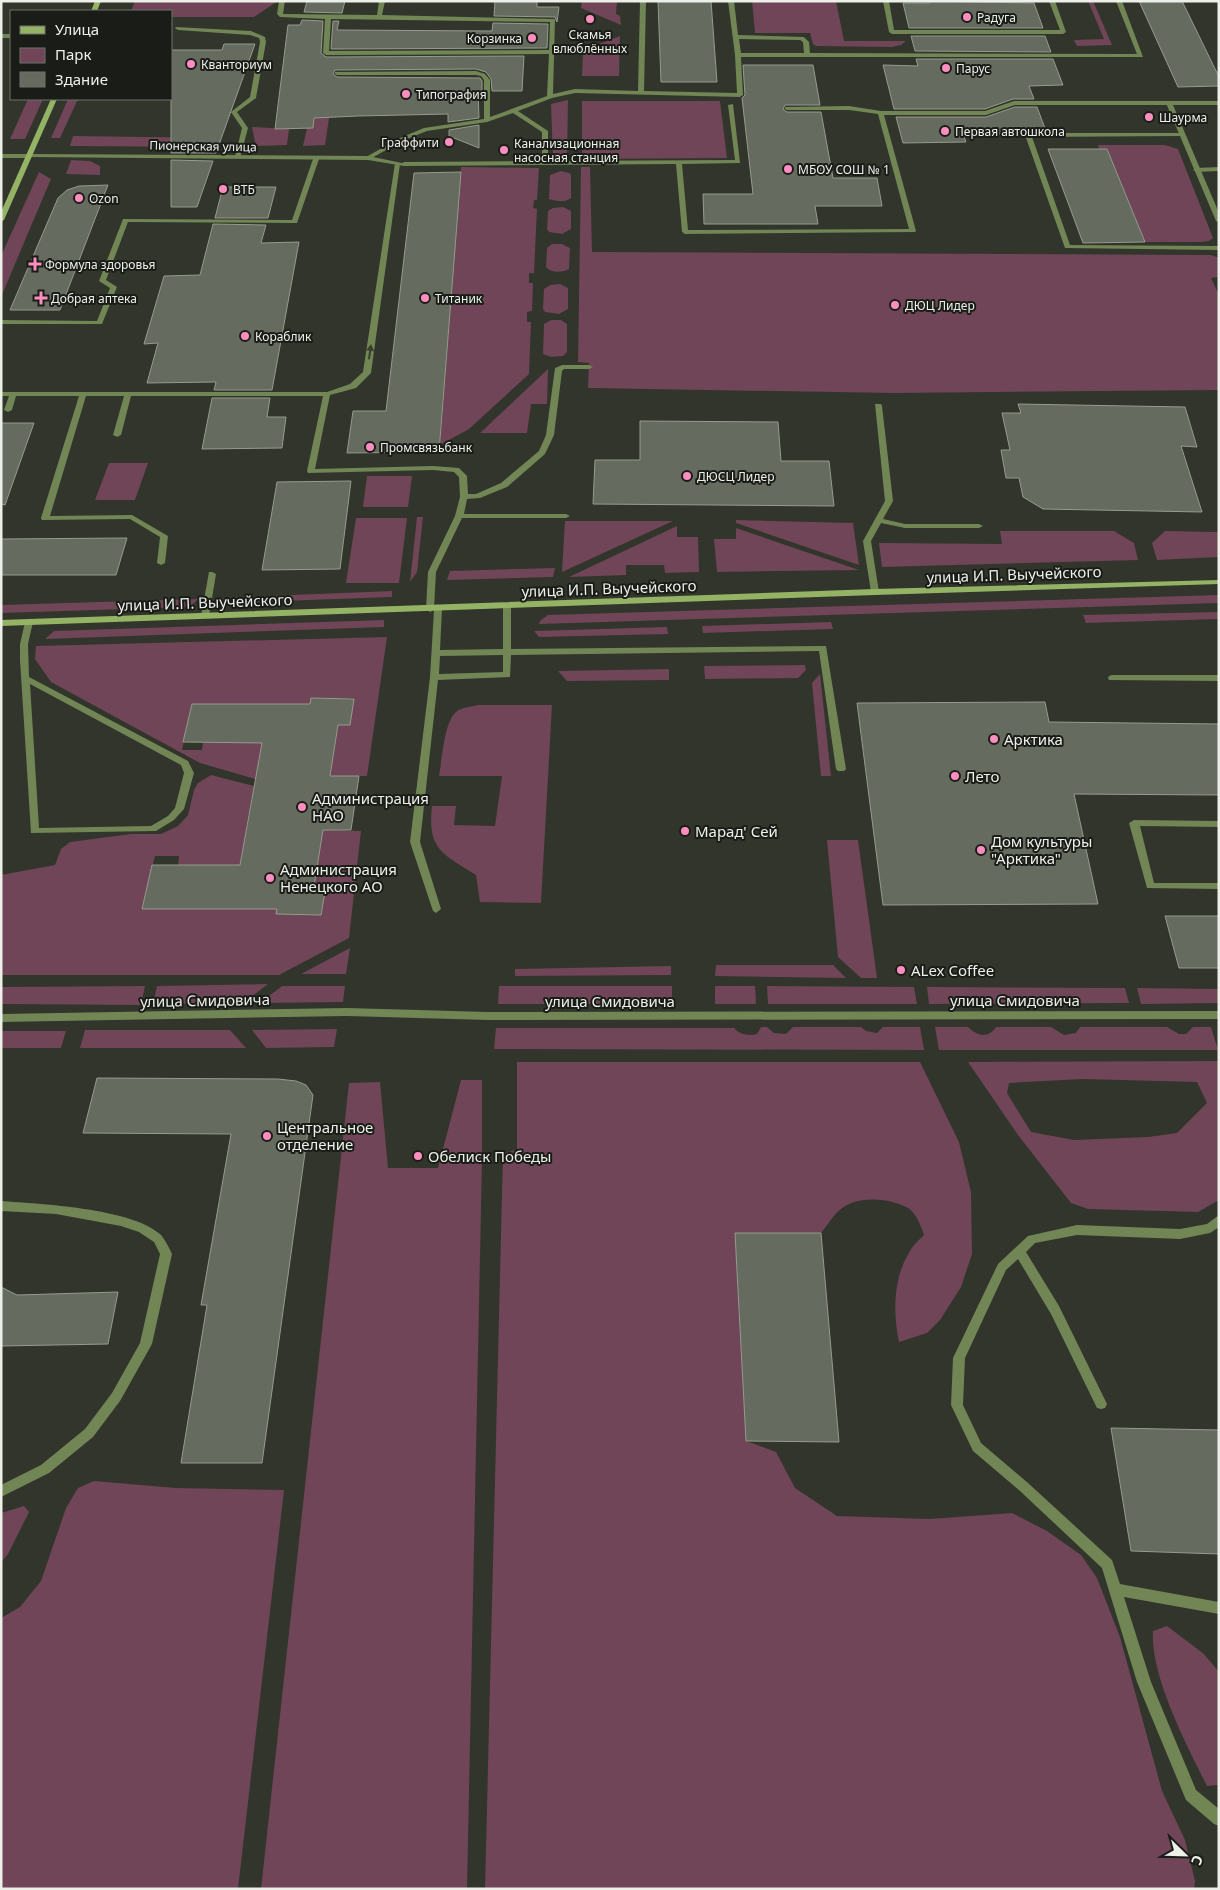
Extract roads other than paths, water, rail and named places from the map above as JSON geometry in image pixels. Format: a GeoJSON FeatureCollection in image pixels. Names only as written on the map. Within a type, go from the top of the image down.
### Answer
{"type":"FeatureCollection","features":[{"type":"Feature","properties":{"kind":"main road"},"geometry":{"type":"LineString","coordinates":[[2,216],[54,100]]}},
{"type":"Feature","properties":{"kind":"main road","name":"улица И.П. Выучейского"},"geometry":{"type":"LineString","coordinates":[[1,623],[874,592],[1219,582]]}},
{"type":"Feature","properties":{"kind":"street"},"geometry":{"type":"LineString","coordinates":[[282,1],[280,14],[282,16],[552,20],[550,97]]}},
{"type":"Feature","properties":{"kind":"street"},"geometry":{"type":"LineString","coordinates":[[379,17],[382,1]]}},
{"type":"Feature","properties":{"kind":"street"},"geometry":{"type":"LineString","coordinates":[[641,93],[643,1]]}},
{"type":"Feature","properties":{"kind":"street"},"geometry":{"type":"LineString","coordinates":[[368,158],[402,139],[426,129],[487,120],[550,97],[575,92],[740,95],[738,55],[731,1]]}},
{"type":"Feature","properties":{"kind":"street"},"geometry":{"type":"LineString","coordinates":[[886,1],[892,32],[1063,32],[1052,1]]}},
{"type":"Feature","properties":{"kind":"street"},"geometry":{"type":"LineString","coordinates":[[738,55],[1141,56],[1119,1]]}},
{"type":"Feature","properties":{"kind":"street"},"geometry":{"type":"LineString","coordinates":[[328,17],[326,54],[552,52]]}},
{"type":"Feature","properties":{"kind":"street"},"geometry":{"type":"LineString","coordinates":[[178,28],[251,33],[262,37],[263,42],[253,98],[234,112],[245,128],[238,157]]}},
{"type":"Feature","properties":{"kind":"street"},"geometry":{"type":"LineString","coordinates":[[736,37],[802,38],[806,42],[807,56]]}},
{"type":"Feature","properties":{"kind":"street"},"geometry":{"type":"LineString","coordinates":[[337,73],[476,73],[483,75],[487,80],[487,120]]}},
{"type":"Feature","properties":{"kind":"street"},"geometry":{"type":"LineString","coordinates":[[787,108],[849,108],[880,113],[986,112],[1014,102],[1219,102]]}},
{"type":"Feature","properties":{"kind":"street"},"geometry":{"type":"LineString","coordinates":[[1169,103],[1219,221]]}},
{"type":"Feature","properties":{"kind":"street","name":"Пионерская улица"},"geometry":{"type":"LineString","coordinates":[[1,156],[368,158],[397,164],[738,162],[731,105]]}},
{"type":"Feature","properties":{"kind":"street"},"geometry":{"type":"LineString","coordinates":[[513,110],[545,131],[545,163]]}},
{"type":"Feature","properties":{"kind":"street"},"geometry":{"type":"LineString","coordinates":[[679,162],[685,232],[914,231],[880,113]]}},
{"type":"Feature","properties":{"kind":"street"},"geometry":{"type":"LineString","coordinates":[[1182,134],[1028,135],[1067,248],[1219,248]]}},
{"type":"Feature","properties":{"kind":"street"},"geometry":{"type":"LineString","coordinates":[[1,322],[100,323],[114,287],[102,281],[124,220],[295,222],[316,159]]}},
{"type":"Feature","properties":{"kind":"street"},"geometry":{"type":"LineString","coordinates":[[1,394],[327,394],[353,386],[366,373],[397,164]]}},
{"type":"Feature","properties":{"kind":"street"},"geometry":{"type":"LineString","coordinates":[[1196,170],[1219,169]]}},
{"type":"Feature","properties":{"kind":"street"},"geometry":{"type":"LineString","coordinates":[[464,497],[477,496],[504,485],[542,452],[550,435],[558,370],[562,367],[589,367]]}},
{"type":"Feature","properties":{"kind":"street"},"geometry":{"type":"LineString","coordinates":[[8,410],[13,394]]}},
{"type":"Feature","properties":{"kind":"street"},"geometry":{"type":"LineString","coordinates":[[327,394],[311,471],[433,468],[456,470],[463,476],[464,497],[459,516],[432,572],[434,677],[415,842],[436,909]]}},
{"type":"Feature","properties":{"kind":"street"},"geometry":{"type":"LineString","coordinates":[[83,395],[45,518],[132,517],[164,536],[161,563]]}},
{"type":"Feature","properties":{"kind":"street"},"geometry":{"type":"LineString","coordinates":[[117,435],[128,395]]}},
{"type":"Feature","properties":{"kind":"street"},"geometry":{"type":"LineString","coordinates":[[874,592],[867,542],[889,501],[878,406]]}},
{"type":"Feature","properties":{"kind":"street"},"geometry":{"type":"LineString","coordinates":[[459,516],[566,516]]}},
{"type":"Feature","properties":{"kind":"street"},"geometry":{"type":"LineString","coordinates":[[879,520],[906,526],[980,526]]}},
{"type":"Feature","properties":{"kind":"street"},"geometry":{"type":"LineString","coordinates":[[205,616],[212,574]]}},
{"type":"Feature","properties":{"kind":"street"},"geometry":{"type":"LineString","coordinates":[[434,677],[507,675],[507,606]]}},
{"type":"Feature","properties":{"kind":"street"},"geometry":{"type":"LineString","coordinates":[[25,678],[185,764],[189,773],[179,809],[171,818],[153,829],[34,831],[25,678],[24,644],[29,622]]}},
{"type":"Feature","properties":{"kind":"street"},"geometry":{"type":"LineString","coordinates":[[435,653],[823,648],[841,769]]}},
{"type":"Feature","properties":{"kind":"street"},"geometry":{"type":"LineString","coordinates":[[1112,678],[1219,678]]}},
{"type":"Feature","properties":{"kind":"street"},"geometry":{"type":"LineString","coordinates":[[1219,824],[1134,823],[1150,886],[1219,886]]}},
{"type":"Feature","properties":{"kind":"street","name":"улица Смидовича"},"geometry":{"type":"LineString","coordinates":[[1,1018],[347,1012],[488,1016],[1219,1015]]}},
{"type":"Feature","properties":{"kind":"street"},"geometry":{"type":"LineString","coordinates":[[1,1206],[56,1209],[142,1228],[158,1239],[166,1254],[146,1344],[116,1397],[89,1433],[45,1469],[1,1491]]}},
{"type":"Feature","properties":{"kind":"street"},"geometry":{"type":"LineString","coordinates":[[1219,1220],[1210,1228],[1180,1234],[1077,1230],[1032,1239],[1002,1267],[959,1358],[957,1406],[977,1447],[1024,1487],[1107,1564],[1144,1682],[1191,1795],[1219,1819]]}},
{"type":"Feature","properties":{"kind":"street"},"geometry":{"type":"LineString","coordinates":[[1019,1251],[1056,1310],[1101,1404]]}},
{"type":"Feature","properties":{"kind":"street"},"geometry":{"type":"LineString","coordinates":[[1114,1589],[1219,1608]]}},
{"type":"Feature","properties":{"kind":"place","name":"Радуга"},"geometry":{"type":"Point","coordinates":[967,17]}},
{"type":"Feature","properties":{"kind":"place","name":"Скамья влюблённых"},"geometry":{"type":"Point","coordinates":[590,19]}},
{"type":"Feature","properties":{"kind":"place","name":"Корзинка"},"geometry":{"type":"Point","coordinates":[532,38]}},
{"type":"Feature","properties":{"kind":"place","name":"Кванториум"},"geometry":{"type":"Point","coordinates":[191,64]}},
{"type":"Feature","properties":{"kind":"place","name":"Парус"},"geometry":{"type":"Point","coordinates":[946,68]}},
{"type":"Feature","properties":{"kind":"place","name":"Типография"},"geometry":{"type":"Point","coordinates":[406,94]}},
{"type":"Feature","properties":{"kind":"place","name":"Шаурма"},"geometry":{"type":"Point","coordinates":[1149,117]}},
{"type":"Feature","properties":{"kind":"place","name":"Первая автошкола"},"geometry":{"type":"Point","coordinates":[945,131]}},
{"type":"Feature","properties":{"kind":"place","name":"Граффити"},"geometry":{"type":"Point","coordinates":[449,142]}},
{"type":"Feature","properties":{"kind":"place","name":"Канализационная насосная станция"},"geometry":{"type":"Point","coordinates":[504,150]}},
{"type":"Feature","properties":{"kind":"place","name":"МБОУ СОШ № 1"},"geometry":{"type":"Point","coordinates":[788,169]}},
{"type":"Feature","properties":{"kind":"place","name":"ВТБ"},"geometry":{"type":"Point","coordinates":[223,189]}},
{"type":"Feature","properties":{"kind":"place","name":"Ozon"},"geometry":{"type":"Point","coordinates":[79,198]}},
{"type":"Feature","properties":{"kind":"place","name":"Формула здоровья"},"geometry":{"type":"Point","coordinates":[35,264]}},
{"type":"Feature","properties":{"kind":"place","name":"Добрая аптека"},"geometry":{"type":"Point","coordinates":[41,298]}},
{"type":"Feature","properties":{"kind":"place","name":"Титаник"},"geometry":{"type":"Point","coordinates":[425,298]}},
{"type":"Feature","properties":{"kind":"place","name":"ДЮЦ Лидер"},"geometry":{"type":"Point","coordinates":[895,305]}},
{"type":"Feature","properties":{"kind":"place","name":"Кораблик"},"geometry":{"type":"Point","coordinates":[245,336]}},
{"type":"Feature","properties":{"kind":"place","name":"Промсвязьбанк"},"geometry":{"type":"Point","coordinates":[370,447]}},
{"type":"Feature","properties":{"kind":"place","name":"ДЮСЦ Лидер"},"geometry":{"type":"Point","coordinates":[687,476]}},
{"type":"Feature","properties":{"kind":"place","name":"Арктика"},"geometry":{"type":"Point","coordinates":[994,739]}},
{"type":"Feature","properties":{"kind":"place","name":"Лето"},"geometry":{"type":"Point","coordinates":[955,776]}},
{"type":"Feature","properties":{"kind":"place","name":"Администрация НАО"},"geometry":{"type":"Point","coordinates":[302,807]}},
{"type":"Feature","properties":{"kind":"place","name":"Марад' Сей"},"geometry":{"type":"Point","coordinates":[685,831]}},
{"type":"Feature","properties":{"kind":"place","name":"Дом культуры \"Арктика\""},"geometry":{"type":"Point","coordinates":[981,850]}},
{"type":"Feature","properties":{"kind":"place","name":"Администрация Ненецкого АО"},"geometry":{"type":"Point","coordinates":[270,878]}},
{"type":"Feature","properties":{"kind":"place","name":"ALex Coffee"},"geometry":{"type":"Point","coordinates":[901,970]}},
{"type":"Feature","properties":{"kind":"place","name":"Центральное отделение"},"geometry":{"type":"Point","coordinates":[267,1136]}},
{"type":"Feature","properties":{"kind":"place","name":"Обелиск Победы"},"geometry":{"type":"Point","coordinates":[418,1156]}}]}
